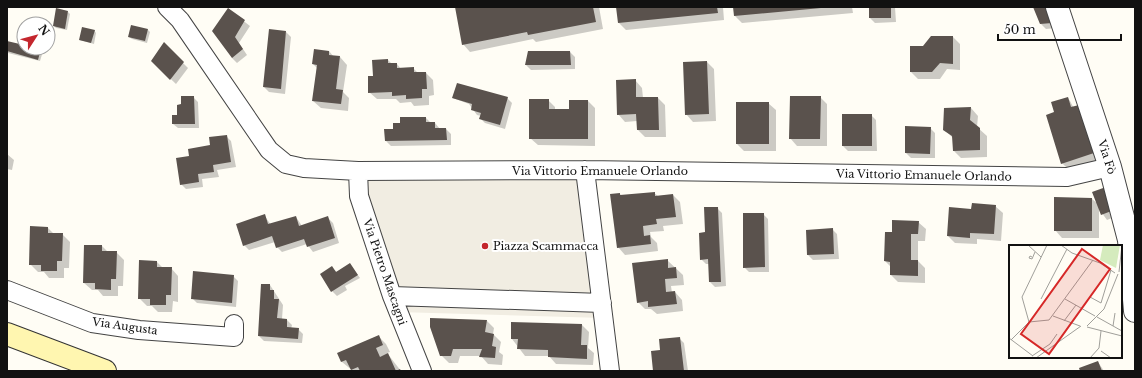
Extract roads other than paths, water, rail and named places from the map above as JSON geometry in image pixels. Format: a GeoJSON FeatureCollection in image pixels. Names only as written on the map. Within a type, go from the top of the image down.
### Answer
{"type":"FeatureCollection","features":[{"type":"Feature","properties":{"kind":"main road"},"geometry":{"type":"LineString","coordinates":[[7,334],[105,371]]}},
{"type":"Feature","properties":{"kind":"street","name":"Via Vittorio Emanuele Orlando"},"geometry":{"type":"LineString","coordinates":[[167,7],[180,20],[269,150],[286,164],[304,168],[358,171],[585,170],[1067,177],[1110,167]]}},
{"type":"Feature","properties":{"kind":"street","name":"Via Fò"},"geometry":{"type":"LineString","coordinates":[[1057,7],[1110,167],[1130,240],[1135,312]]}},
{"type":"Feature","properties":{"kind":"street"},"geometry":{"type":"LineString","coordinates":[[585,170],[610,371]]}},
{"type":"Feature","properties":{"kind":"street","name":"Via Pietro Mascagni"},"geometry":{"type":"LineString","coordinates":[[358,171],[358,196],[392,296],[422,371]]}},
{"type":"Feature","properties":{"kind":"street","name":"Via Augusta"},"geometry":{"type":"LineString","coordinates":[[7,290],[92,323],[139,330],[234,337],[234,324]]}},
{"type":"Feature","properties":{"kind":"street"},"geometry":{"type":"LineString","coordinates":[[392,296],[602,303]]}},
{"type":"Feature","properties":{"kind":"place","name":"Piazza Scammacca"},"geometry":{"type":"Point","coordinates":[485,246]}}]}
